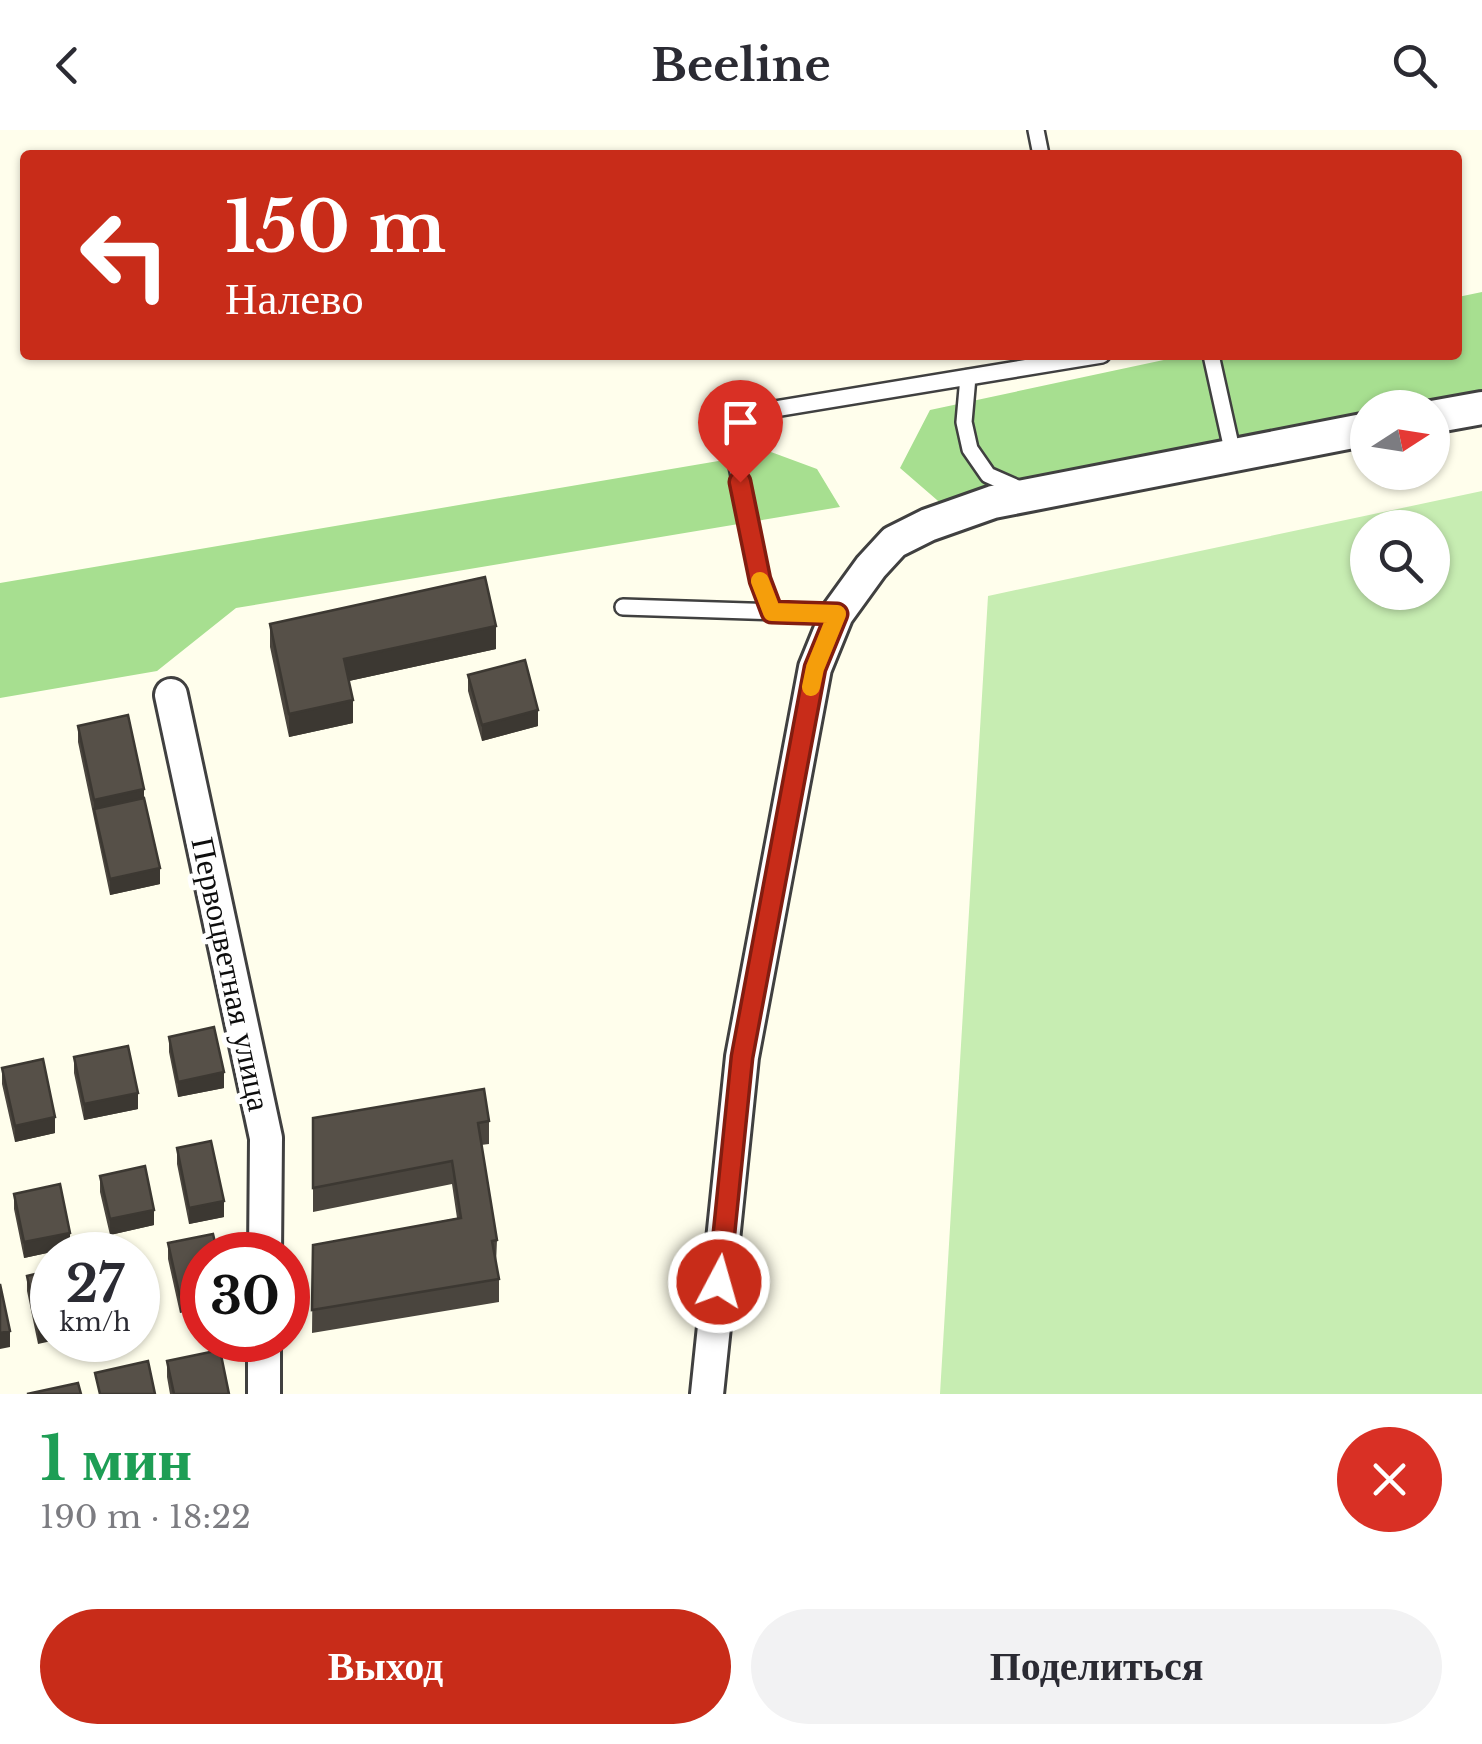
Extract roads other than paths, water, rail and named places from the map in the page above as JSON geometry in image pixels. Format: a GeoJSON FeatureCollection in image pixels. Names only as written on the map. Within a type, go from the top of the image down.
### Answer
{"type":"FeatureCollection","features":[{"type":"Feature","properties":{"kind":"street"},"geometry":{"type":"LineString","coordinates":[[1450,414],[1482,408]]}},
{"type":"Feature","properties":{"kind":"street"},"geometry":{"type":"LineString","coordinates":[[707,1394],[742,1057],[815,668],[837,614],[894,542],[992,502],[1350,432]]}},
{"type":"Feature","properties":{"kind":"street","name":"Первоцветная улица"},"geometry":{"type":"LineString","coordinates":[[171,695],[266,1138],[265,1232]]}},
{"type":"Feature","properties":{"kind":"street"},"geometry":{"type":"LineString","coordinates":[[264,1362],[264,1394]]}},
{"type":"Feature","properties":{"kind":"lane"},"geometry":{"type":"LineString","coordinates":[[772,612],[760,580],[727,417],[1064,360]]}},
{"type":"Feature","properties":{"kind":"lane"},"geometry":{"type":"LineString","coordinates":[[1212,360],[1234,454]]}},
{"type":"Feature","properties":{"kind":"lane"},"geometry":{"type":"LineString","coordinates":[[968,378],[964,422],[970,449],[988,475],[1031,494]]}},
{"type":"Feature","properties":{"kind":"lane"},"geometry":{"type":"LineString","coordinates":[[623,607],[837,614]]}}]}
